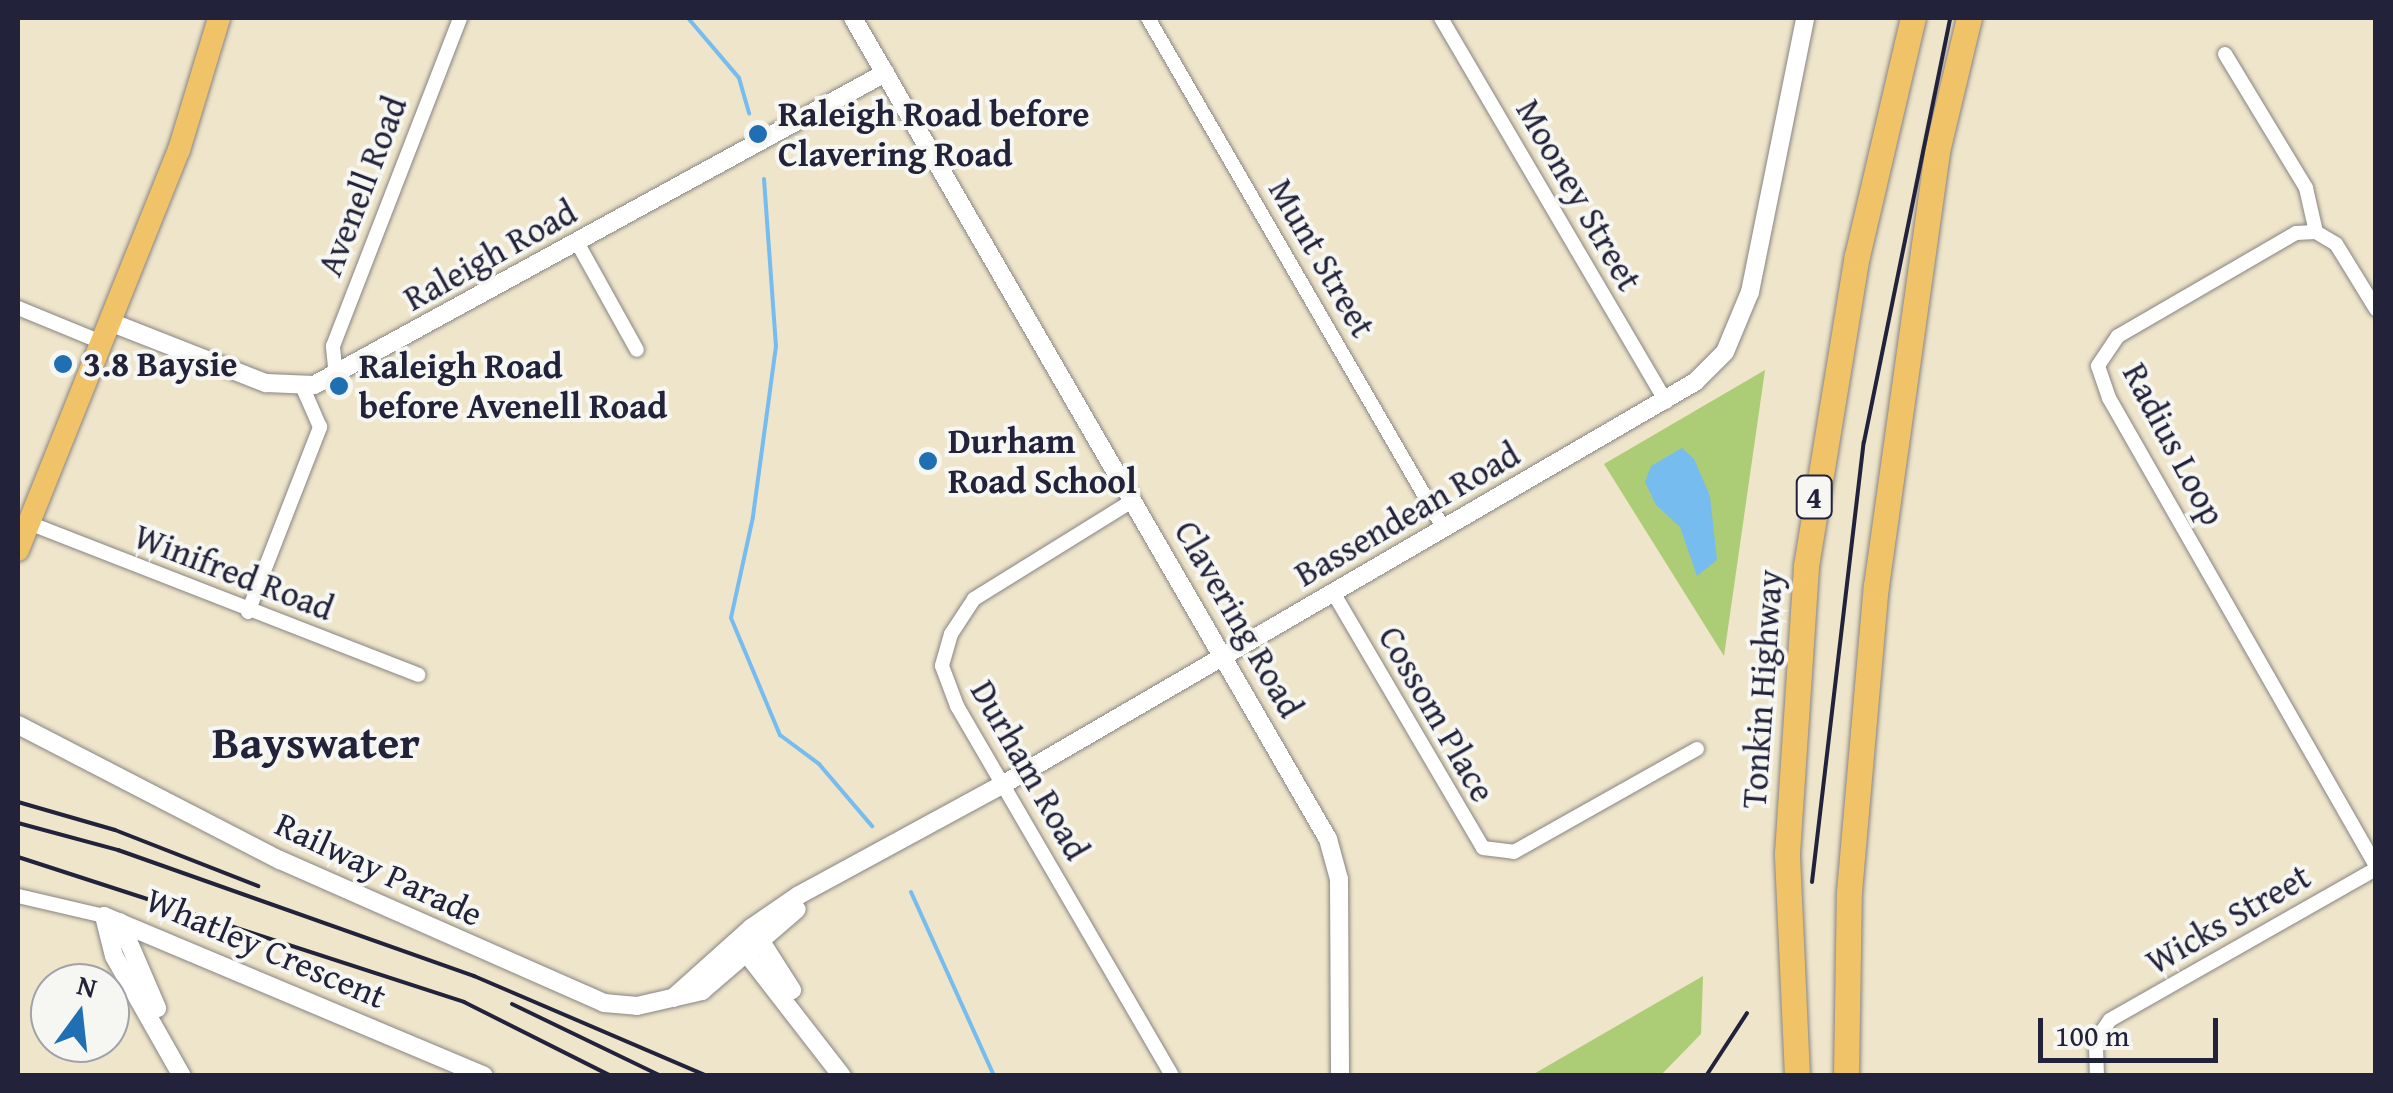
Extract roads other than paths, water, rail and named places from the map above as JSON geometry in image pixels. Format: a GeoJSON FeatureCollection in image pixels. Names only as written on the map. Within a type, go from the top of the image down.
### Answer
{"type":"FeatureCollection","features":[{"type":"Feature","properties":{"kind":"highway"},"geometry":{"type":"LineString","coordinates":[[1884,147],[1904,18]]}},
{"type":"Feature","properties":{"kind":"highway","name":"Tonkin Highway"},"geometry":{"type":"LineString","coordinates":[[1797,1076],[1787,836],[1806,566],[1827,411],[1914,18]]}},
{"type":"Feature","properties":{"kind":"highway","name":"4"},"geometry":{"type":"LineString","coordinates":[[1846,1076],[1846,988],[1876,586],[1917,325],[1937,151],[1969,18]]}},
{"type":"Feature","properties":{"kind":"highway"},"geometry":{"type":"LineString","coordinates":[[1917,325],[1980,18]]}},
{"type":"Feature","properties":{"kind":"highway"},"geometry":{"type":"LineString","coordinates":[[1846,988],[1854,1076]]}},
{"type":"Feature","properties":{"kind":"highway"},"geometry":{"type":"LineString","coordinates":[[1788,1076],[1792,996]]}},
{"type":"Feature","properties":{"kind":"main road"},"geometry":{"type":"LineString","coordinates":[[18,550],[183,136],[219,18]]}},
{"type":"Feature","properties":{"kind":"street","name":"Avenell Road"},"geometry":{"type":"LineString","coordinates":[[336,376],[332,346],[460,18]]}},
{"type":"Feature","properties":{"kind":"street","name":"Clavering Road"},"geometry":{"type":"LineString","coordinates":[[854,18],[1224,657],[1335,857],[1340,1076]]}},
{"type":"Feature","properties":{"kind":"street","name":"Munt Street"},"geometry":{"type":"LineString","coordinates":[[1148,18],[1444,528]]}},
{"type":"Feature","properties":{"kind":"street","name":"Bassendean Road"},"geometry":{"type":"LineString","coordinates":[[749,939],[815,891],[1666,402],[1724,352],[1750,292],[1804,18]]}},
{"type":"Feature","properties":{"kind":"street","name":"Mooney Street"},"geometry":{"type":"LineString","coordinates":[[1446,20],[1666,402]]}},
{"type":"Feature","properties":{"kind":"street"},"geometry":{"type":"LineString","coordinates":[[2225,54],[2306,188],[2316,232],[2342,250],[2376,309]]}},
{"type":"Feature","properties":{"kind":"street","name":"Raleigh Road"},"geometry":{"type":"LineString","coordinates":[[303,388],[336,376],[885,74]]}},
{"type":"Feature","properties":{"kind":"street","name":"Radius Loop"},"geometry":{"type":"LineString","coordinates":[[2316,232],[2286,238],[2118,336],[2098,366],[2109,398],[2376,868]]}},
{"type":"Feature","properties":{"kind":"street"},"geometry":{"type":"LineString","coordinates":[[578,244],[638,350]]}},
{"type":"Feature","properties":{"kind":"street"},"geometry":{"type":"LineString","coordinates":[[18,308],[266,383],[303,388],[320,427],[248,612]]}},
{"type":"Feature","properties":{"kind":"street","name":"Durham Road"},"geometry":{"type":"LineString","coordinates":[[1132,501],[974,599],[951,634],[942,666],[947,689],[1172,1076]]}},
{"type":"Feature","properties":{"kind":"street","name":"Winifred Road"},"geometry":{"type":"LineString","coordinates":[[29,524],[418,675]]}},
{"type":"Feature","properties":{"kind":"street","name":"Cossom Place"},"geometry":{"type":"LineString","coordinates":[[1334,594],[1474,837],[1498,853],[1526,846],[1697,748]]}},
{"type":"Feature","properties":{"kind":"street","name":"Railway Parade"},"geometry":{"type":"LineString","coordinates":[[18,725],[67,755]]}},
{"type":"Feature","properties":{"kind":"street","name":"Railway Parade"},"geometry":{"type":"LineString","coordinates":[[18,735],[560,988],[621,1006],[674,998],[749,939]]}},
{"type":"Feature","properties":{"kind":"street","name":"Wicks Street"},"geometry":{"type":"LineString","coordinates":[[2098,1076],[2096,1040],[2110,1020],[2376,868]]}},
{"type":"Feature","properties":{"kind":"street","name":"Whatley Crescent"},"geometry":{"type":"LineString","coordinates":[[18,896],[112,919],[484,1076]]}},
{"type":"Feature","properties":{"kind":"street"},"geometry":{"type":"LineString","coordinates":[[112,919],[114,956],[182,1076]]}},
{"type":"Feature","properties":{"kind":"street"},"geometry":{"type":"LineString","coordinates":[[112,919],[193,1076]]}},
{"type":"Feature","properties":{"kind":"street"},"geometry":{"type":"LineString","coordinates":[[749,939],[842,1076]]}},
{"type":"Feature","properties":{"kind":"street"},"geometry":{"type":"LineString","coordinates":[[436,1055],[448,1076]]}},
{"type":"Feature","properties":{"kind":"water"},"geometry":{"type":"Polygon","coordinates":[[[1682,448],[1694,459],[1710,496],[1717,560],[1697,576],[1680,527],[1656,505],[1645,482],[1651,466],[1682,448]]]}},
{"type":"Feature","properties":{"kind":"waterway"},"geometry":{"type":"LineString","coordinates":[[688,18],[739,78],[749,114]]}},
{"type":"Feature","properties":{"kind":"waterway"},"geometry":{"type":"LineString","coordinates":[[764,179],[776,346],[753,517],[731,618],[780,735],[819,764],[872,826]]}},
{"type":"Feature","properties":{"kind":"waterway"},"geometry":{"type":"LineString","coordinates":[[911,892],[994,1076]]}},
{"type":"Feature","properties":{"kind":"railway"},"geometry":{"type":"LineString","coordinates":[[1812,882],[1864,442],[1950,18]]}},
{"type":"Feature","properties":{"kind":"railway"},"geometry":{"type":"LineString","coordinates":[[18,802],[115,830],[258,886]]}},
{"type":"Feature","properties":{"kind":"railway"},"geometry":{"type":"LineString","coordinates":[[18,823],[118,850],[474,976],[707,1076]]}},
{"type":"Feature","properties":{"kind":"railway"},"geometry":{"type":"LineString","coordinates":[[18,857],[464,1002],[611,1076]]}},
{"type":"Feature","properties":{"kind":"railway"},"geometry":{"type":"LineString","coordinates":[[512,1004],[661,1076]]}},
{"type":"Feature","properties":{"kind":"railway"},"geometry":{"type":"LineString","coordinates":[[1706,1076],[1747,1013]]}},
{"type":"Feature","properties":{"kind":"place","name":"Raleigh Road before Clavering Road"},"geometry":{"type":"Point","coordinates":[758,134]}},
{"type":"Feature","properties":{"kind":"place","name":"3.8 Baysie"},"geometry":{"type":"Point","coordinates":[63,364]}},
{"type":"Feature","properties":{"kind":"place","name":"Raleigh Road before Avenell Road"},"geometry":{"type":"Point","coordinates":[339,386]}},
{"type":"Feature","properties":{"kind":"place","name":"Durham Road School"},"geometry":{"type":"Point","coordinates":[928,461]}},
{"type":"Feature","properties":{"kind":"district","name":"Bayswater"},"geometry":{"type":"Point","coordinates":[316,742]}}]}
